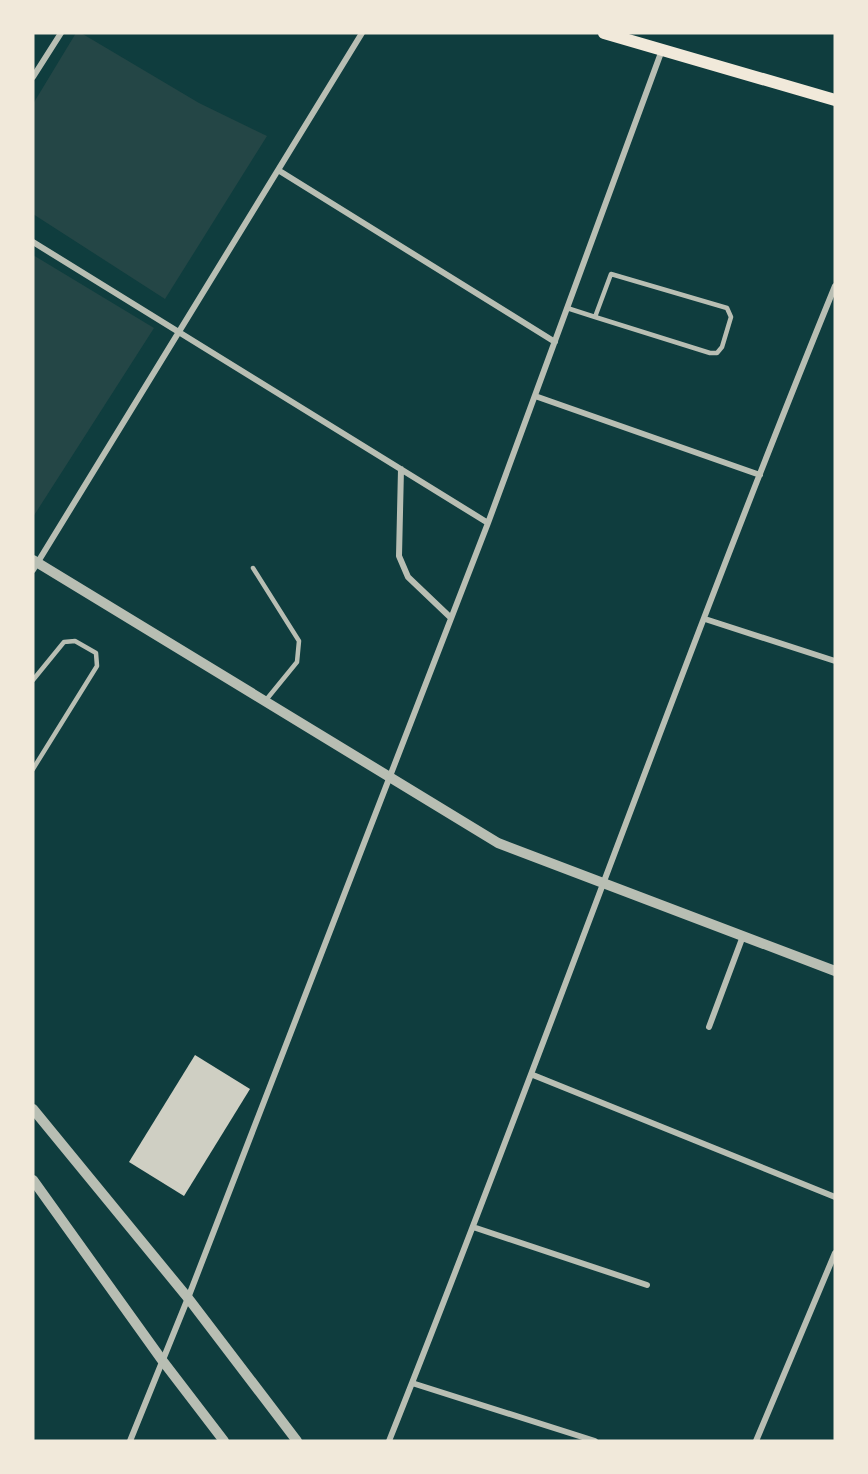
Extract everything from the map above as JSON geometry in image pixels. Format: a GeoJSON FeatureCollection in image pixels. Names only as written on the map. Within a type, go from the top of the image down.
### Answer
{"type":"FeatureCollection","features":[{"type":"Feature","properties":{"kind":"main road"},"geometry":{"type":"LineString","coordinates":[[604,33],[835,100]]}},
{"type":"Feature","properties":{"kind":"street"},"geometry":{"type":"LineString","coordinates":[[33,77],[61,33]]}},
{"type":"Feature","properties":{"kind":"street"},"geometry":{"type":"LineString","coordinates":[[362,33],[34,564],[266,700],[389,778],[498,843],[835,971]]}},
{"type":"Feature","properties":{"kind":"street"},"geometry":{"type":"LineString","coordinates":[[130,1441],[188,1298],[488,524],[662,50]]}},
{"type":"Feature","properties":{"kind":"street"},"geometry":{"type":"LineString","coordinates":[[278,170],[555,342]]}},
{"type":"Feature","properties":{"kind":"street"},"geometry":{"type":"LineString","coordinates":[[33,242],[488,524]]}},
{"type":"Feature","properties":{"kind":"street"},"geometry":{"type":"LineString","coordinates":[[389,1441],[533,1075],[760,475],[835,286]]}},
{"type":"Feature","properties":{"kind":"street"},"geometry":{"type":"LineString","coordinates":[[827,306],[835,309]]}},
{"type":"Feature","properties":{"kind":"street"},"geometry":{"type":"LineString","coordinates":[[535,396],[760,475]]}},
{"type":"Feature","properties":{"kind":"street"},"geometry":{"type":"LineString","coordinates":[[401,469],[399,556],[408,577],[452,618]]}},
{"type":"Feature","properties":{"kind":"street"},"geometry":{"type":"LineString","coordinates":[[705,619],[835,662]]}},
{"type":"Feature","properties":{"kind":"street"},"geometry":{"type":"LineString","coordinates":[[708,1027],[743,935]]}},
{"type":"Feature","properties":{"kind":"street"},"geometry":{"type":"LineString","coordinates":[[533,1075],[835,1197]]}},
{"type":"Feature","properties":{"kind":"street"},"geometry":{"type":"LineString","coordinates":[[33,1109],[188,1298],[297,1441]]}},
{"type":"Feature","properties":{"kind":"street"},"geometry":{"type":"LineString","coordinates":[[33,1180],[162,1360],[224,1441]]}},
{"type":"Feature","properties":{"kind":"street"},"geometry":{"type":"LineString","coordinates":[[473,1227],[646,1285]]}},
{"type":"Feature","properties":{"kind":"street"},"geometry":{"type":"LineString","coordinates":[[756,1441],[835,1253]]}},
{"type":"Feature","properties":{"kind":"street"},"geometry":{"type":"LineString","coordinates":[[412,1383],[595,1441]]}},
{"type":"Feature","properties":{"kind":"lane"},"geometry":{"type":"LineString","coordinates":[[567,308],[595,317],[710,353],[717,352],[722,347],[731,317],[727,308],[618,274],[611,274],[606,280],[595,317]]}},
{"type":"Feature","properties":{"kind":"lane"},"geometry":{"type":"LineString","coordinates":[[253,568],[299,641],[297,662],[266,700]]}},
{"type":"Feature","properties":{"kind":"lane"},"geometry":{"type":"LineString","coordinates":[[33,680],[64,642],[75,641],[96,653],[97,666],[33,769]]}},
{"type":"Feature","properties":{"kind":"shaded area"},"geometry":{"type":"Polygon","coordinates":[[[76,33],[81,33],[199,103],[267,136],[165,299],[33,214],[33,104],[76,33]]]}},
{"type":"Feature","properties":{"kind":"shaded area"},"geometry":{"type":"Polygon","coordinates":[[[33,255],[154,328],[33,517],[33,255]]]}},
{"type":"Feature","properties":{"kind":"building"},"geometry":{"type":"Polygon","coordinates":[[[195,1055],[250,1089],[184,1196],[129,1162],[195,1055]]]}}]}
